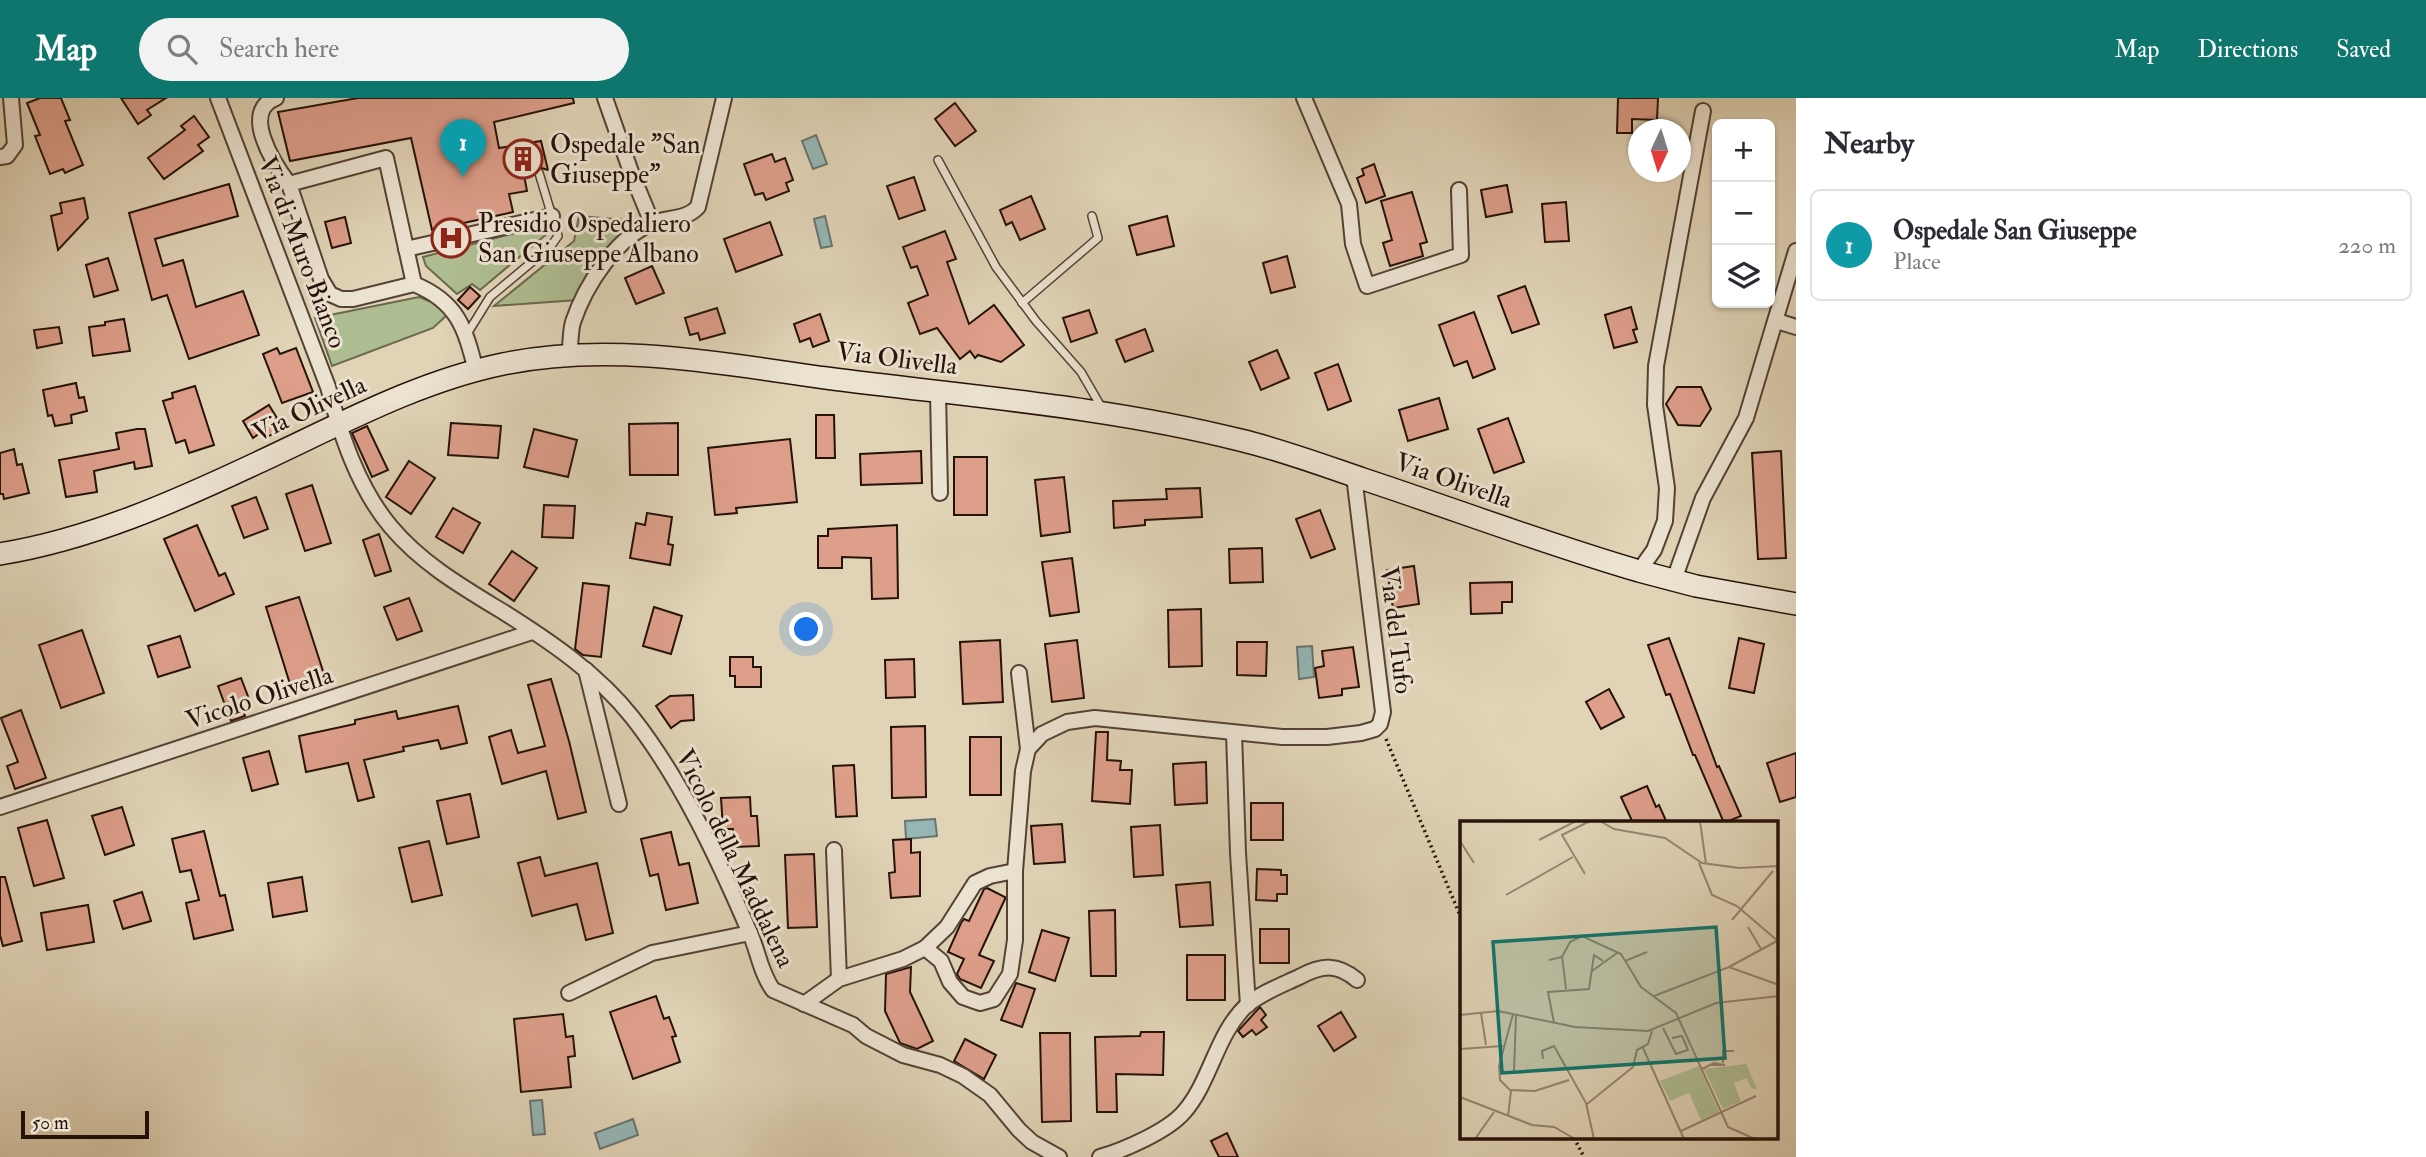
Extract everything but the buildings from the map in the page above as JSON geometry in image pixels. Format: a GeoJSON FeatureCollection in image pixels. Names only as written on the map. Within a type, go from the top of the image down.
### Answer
{"type":"FeatureCollection","features":[{"type":"Feature","properties":{"kind":"main road","name":"Via Olivella"},"geometry":{"type":"LineString","coordinates":[[0,554],[65,541],[122,522],[256,464],[338,424],[405,396],[476,371],[525,360],[569,355],[619,355],[714,362],[1169,424],[1245,441],[1639,571],[1796,604]]}},
{"type":"Feature","properties":{"kind":"street"},"geometry":{"type":"LineString","coordinates":[[0,157],[7,156],[15,145],[11,98]]}},
{"type":"Feature","properties":{"kind":"street","name":"Via di Muro Bianco"},"geometry":{"type":"LineString","coordinates":[[218,98],[328,387],[338,424]]}},
{"type":"Feature","properties":{"kind":"street"},"geometry":{"type":"LineString","coordinates":[[276,98],[264,104],[260,120],[270,155],[289,184],[321,279],[330,294],[341,299],[353,299],[414,284],[442,300],[454,313],[467,334],[476,371]]}},
{"type":"Feature","properties":{"kind":"street"},"geometry":{"type":"LineString","coordinates":[[605,98],[652,223]]}},
{"type":"Feature","properties":{"kind":"street"},"geometry":{"type":"LineString","coordinates":[[569,355],[573,323],[600,268],[615,250],[652,223],[690,215],[698,207],[724,98]]}},
{"type":"Feature","properties":{"kind":"street"},"geometry":{"type":"LineString","coordinates":[[1304,98],[1349,204],[1353,244],[1367,286],[1461,255],[1459,190]]}},
{"type":"Feature","properties":{"kind":"street"},"geometry":{"type":"LineString","coordinates":[[1639,571],[1654,550],[1665,522],[1667,488],[1655,405],[1656,366],[1703,111]]}},
{"type":"Feature","properties":{"kind":"street"},"geometry":{"type":"LineString","coordinates":[[289,184],[386,158],[414,284]]}},
{"type":"Feature","properties":{"kind":"street"},"geometry":{"type":"LineString","coordinates":[[406,249],[552,216]]}},
{"type":"Feature","properties":{"kind":"street"},"geometry":{"type":"LineString","coordinates":[[1674,580],[1703,498],[1746,418],[1796,251]]}},
{"type":"Feature","properties":{"kind":"street"},"geometry":{"type":"LineString","coordinates":[[1777,321],[1796,327]]}},
{"type":"Feature","properties":{"kind":"street"},"geometry":{"type":"LineString","coordinates":[[938,392],[940,493]]}},
{"type":"Feature","properties":{"kind":"street","name":"Vicolo della Maddalena"},"geometry":{"type":"LineString","coordinates":[[338,424],[377,509],[404,542],[446,576],[586,670],[620,703],[656,751],[691,811],[750,933],[766,980],[773,990],[853,1025],[866,1036],[903,1055],[940,1065],[963,1076],[990,1095],[1032,1142],[1059,1157]]}},
{"type":"Feature","properties":{"kind":"street","name":"Via del Tufo"},"geometry":{"type":"LineString","coordinates":[[1028,749],[1041,734],[1054,726],[1088,718],[1234,733],[1316,738],[1368,732],[1380,724],[1383,712],[1354,476]]}},
{"type":"Feature","properties":{"kind":"street","name":"Vicolo Olivella"},"geometry":{"type":"LineString","coordinates":[[0,807],[532,632]]}},
{"type":"Feature","properties":{"kind":"street"},"geometry":{"type":"LineString","coordinates":[[586,670],[619,804]]}},
{"type":"Feature","properties":{"kind":"street"},"geometry":{"type":"LineString","coordinates":[[925,948],[941,961],[950,982],[963,997],[979,1003],[994,999],[1010,974],[1015,940],[1015,871],[1023,771],[1028,749],[1019,673]]}},
{"type":"Feature","properties":{"kind":"street"},"geometry":{"type":"LineString","coordinates":[[1234,733],[1238,853],[1248,1005]]}},
{"type":"Feature","properties":{"kind":"street"},"geometry":{"type":"LineString","coordinates":[[834,850],[839,979]]}},
{"type":"Feature","properties":{"kind":"street"},"geometry":{"type":"LineString","coordinates":[[804,1004],[839,979],[903,959],[925,948],[947,926],[975,883],[990,876],[1015,871]]}},
{"type":"Feature","properties":{"kind":"street"},"geometry":{"type":"LineString","coordinates":[[569,993],[652,953],[750,933]]}},
{"type":"Feature","properties":{"kind":"street"},"geometry":{"type":"LineString","coordinates":[[1100,1157],[1138,1142],[1183,1113],[1228,1032],[1248,1005],[1322,967],[1342,969],[1357,980]]}},
{"type":"Feature","properties":{"kind":"lane"},"geometry":{"type":"LineString","coordinates":[[938,160],[996,267],[1022,303],[1081,372],[1104,414]]}},
{"type":"Feature","properties":{"kind":"lane"},"geometry":{"type":"LineString","coordinates":[[467,334],[490,297],[551,246],[558,236],[539,173]]}},
{"type":"Feature","properties":{"kind":"lane"},"geometry":{"type":"LineString","coordinates":[[1022,303],[1098,238],[1092,216]]}},
{"type":"Feature","properties":{"kind":"path"},"geometry":{"type":"LineString","coordinates":[[1380,724],[1460,915]]}},
{"type":"Feature","properties":{"kind":"path"},"geometry":{"type":"LineString","coordinates":[[1575,1140],[1584,1157]]}},
{"type":"Feature","properties":{"kind":"green space"},"geometry":{"type":"Polygon","coordinates":[[[579,216],[638,221],[599,255],[578,300],[494,306],[574,241],[579,216]]]}},
{"type":"Feature","properties":{"kind":"green space"},"geometry":{"type":"Polygon","coordinates":[[[542,226],[548,233],[480,290],[472,284],[457,294],[426,266],[423,257],[542,226]]]}},
{"type":"Feature","properties":{"kind":"green space"},"geometry":{"type":"Polygon","coordinates":[[[419,297],[432,302],[447,315],[433,328],[332,366],[315,318],[419,297]]]}},
{"type":"Feature","properties":{"kind":"water"},"geometry":{"type":"Polygon","coordinates":[[[816,135],[827,164],[813,169],[802,141],[816,135]]]}},
{"type":"Feature","properties":{"kind":"water"},"geometry":{"type":"Polygon","coordinates":[[[825,216],[832,246],[821,248],[814,219],[825,216]]]}},
{"type":"Feature","properties":{"kind":"water"},"geometry":{"type":"Polygon","coordinates":[[[1312,646],[1314,677],[1299,679],[1297,647],[1312,646]]]}},
{"type":"Feature","properties":{"kind":"water"},"geometry":{"type":"Polygon","coordinates":[[[935,819],[937,836],[906,839],[905,821],[935,819]]]}},
{"type":"Feature","properties":{"kind":"water"},"geometry":{"type":"Polygon","coordinates":[[[542,1100],[545,1134],[533,1135],[530,1101],[542,1100]]]}},
{"type":"Feature","properties":{"kind":"water"},"geometry":{"type":"Polygon","coordinates":[[[633,1119],[638,1135],[600,1149],[595,1133],[633,1119]]]}},
{"type":"Feature","properties":{"kind":"place","name":"Ospedale \"San Giuseppe\""},"geometry":{"type":"Point","coordinates":[523,159]}},
{"type":"Feature","properties":{"kind":"place","name":"Ospedale San Giuseppe"},"geometry":{"type":"Point","coordinates":[463,177]}},
{"type":"Feature","properties":{"kind":"place","name":"Presidio Ospedaliero San Giuseppe Albano"},"geometry":{"type":"Point","coordinates":[451,238]}}]}
